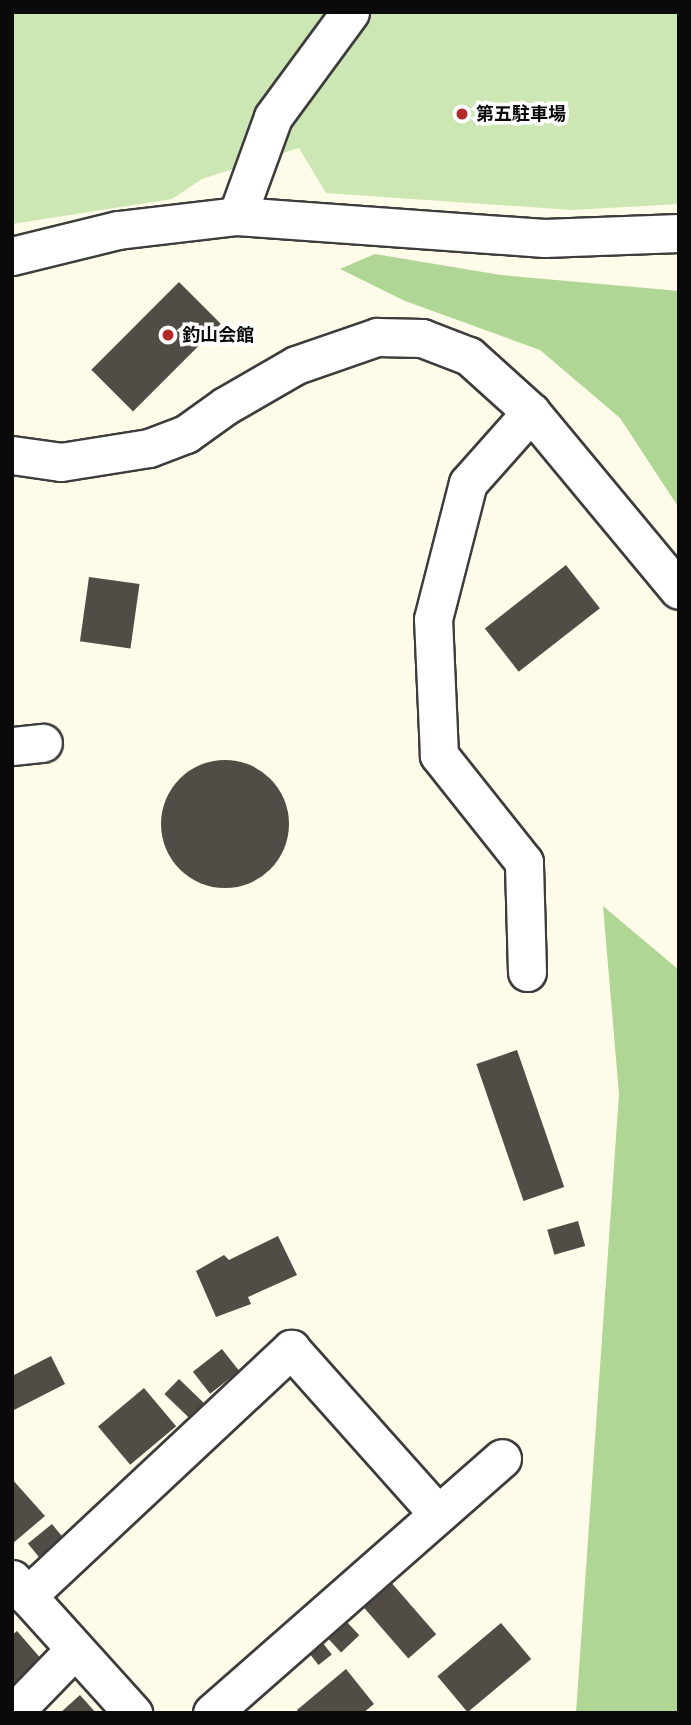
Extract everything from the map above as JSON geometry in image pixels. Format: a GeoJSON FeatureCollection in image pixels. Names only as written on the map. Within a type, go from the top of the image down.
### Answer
{"type":"FeatureCollection","features":[{"type":"Feature","properties":{"kind":"street"},"geometry":{"type":"LineString","coordinates":[[237,216],[273,117],[350,12]]}},
{"type":"Feature","properties":{"kind":"street"},"geometry":{"type":"LineString","coordinates":[[12,256],[118,230],[237,216],[544,238],[679,233]]}},
{"type":"Feature","properties":{"kind":"street"},"geometry":{"type":"LineString","coordinates":[[12,455],[61,463],[149,448],[186,434],[225,406],[296,365],[377,337],[422,338],[469,356],[531,412],[679,590]]}},
{"type":"Feature","properties":{"kind":"street"},"geometry":{"type":"LineString","coordinates":[[527,972],[524,862],[439,755],[433,619],[468,483],[531,412]]}},
{"type":"Feature","properties":{"kind":"street"},"geometry":{"type":"LineString","coordinates":[[133,1713],[20,1588],[291,1349],[438,1514]]}},
{"type":"Feature","properties":{"kind":"street"},"geometry":{"type":"LineString","coordinates":[[212,1713],[502,1458]]}},
{"type":"Feature","properties":{"kind":"street"},"geometry":{"type":"LineString","coordinates":[[13,1713],[74,1650]]}},
{"type":"Feature","properties":{"kind":"green space"},"geometry":{"type":"Polygon","coordinates":[[[12,12],[679,12],[679,204],[572,210],[326,193],[299,148],[202,179],[172,199],[12,224],[12,12]]]}},
{"type":"Feature","properties":{"kind":"green space"},"geometry":{"type":"Polygon","coordinates":[[[375,254],[501,275],[679,291],[679,508],[620,418],[540,350],[405,301],[340,269],[375,254]]]}},
{"type":"Feature","properties":{"kind":"green space"},"geometry":{"type":"Polygon","coordinates":[[[603,906],[679,970],[679,1713],[576,1713],[619,1094],[603,906]]]}},
{"type":"Feature","properties":{"kind":"building"},"geometry":{"type":"Polygon","coordinates":[[[179,282],[221,324],[133,411],[91,370],[179,282]]]}},
{"type":"Feature","properties":{"kind":"building"},"geometry":{"type":"Polygon","coordinates":[[[566,565],[600,608],[519,672],[485,628],[566,565]]]}},
{"type":"Feature","properties":{"kind":"building"},"geometry":{"type":"Polygon","coordinates":[[[89,577],[140,584],[130,648],[80,641],[89,577]]]}},
{"type":"Feature","properties":{"kind":"building"},"geometry":{"type":"Polygon","coordinates":[[[225,760],[250,764],[271,778],[285,799],[289,824],[285,849],[271,870],[250,884],[225,888],[200,884],[179,870],[165,849],[161,824],[165,799],[179,778],[200,764],[225,760]]]}},
{"type":"Feature","properties":{"kind":"building"},"geometry":{"type":"Polygon","coordinates":[[[517,1050],[564,1187],[524,1201],[476,1064],[517,1050]]]}},
{"type":"Feature","properties":{"kind":"building"},"geometry":{"type":"Polygon","coordinates":[[[578,1221],[585,1246],[554,1255],[547,1230],[578,1221]]]}},
{"type":"Feature","properties":{"kind":"building"},"geometry":{"type":"Polygon","coordinates":[[[278,1236],[297,1275],[248,1297],[251,1304],[216,1317],[196,1271],[224,1255],[229,1260],[278,1236]]]}},
{"type":"Feature","properties":{"kind":"building"},"geometry":{"type":"Polygon","coordinates":[[[222,1349],[239,1371],[210,1394],[193,1372],[222,1349]]]}},
{"type":"Feature","properties":{"kind":"building"},"geometry":{"type":"Polygon","coordinates":[[[51,1356],[65,1384],[12,1411],[12,1376],[51,1356]]]}},
{"type":"Feature","properties":{"kind":"building"},"geometry":{"type":"Polygon","coordinates":[[[179,1379],[205,1404],[190,1419],[164,1394],[179,1379]]]}},
{"type":"Feature","properties":{"kind":"building"},"geometry":{"type":"Polygon","coordinates":[[[144,1388],[176,1426],[130,1465],[98,1427],[144,1388]]]}},
{"type":"Feature","properties":{"kind":"building"},"geometry":{"type":"Polygon","coordinates":[[[12,1479],[45,1516],[12,1544],[12,1479]]]}},
{"type":"Feature","properties":{"kind":"building"},"geometry":{"type":"Polygon","coordinates":[[[52,1524],[65,1540],[41,1560],[28,1544],[52,1524]]]}},
{"type":"Feature","properties":{"kind":"building"},"geometry":{"type":"Polygon","coordinates":[[[389,1580],[436,1634],[408,1659],[361,1604],[389,1580]]]}},
{"type":"Feature","properties":{"kind":"building"},"geometry":{"type":"Polygon","coordinates":[[[345,1620],[359,1635],[341,1652],[327,1637],[345,1620]]]}},
{"type":"Feature","properties":{"kind":"building"},"geometry":{"type":"Polygon","coordinates":[[[501,1623],[531,1659],[468,1712],[437,1676],[501,1623]]]}},
{"type":"Feature","properties":{"kind":"building"},"geometry":{"type":"Polygon","coordinates":[[[17,1631],[43,1661],[12,1688],[12,1635],[17,1631]]]}},
{"type":"Feature","properties":{"kind":"building"},"geometry":{"type":"Polygon","coordinates":[[[322,1642],[332,1655],[318,1665],[309,1652],[322,1642]]]}},
{"type":"Feature","properties":{"kind":"building"},"geometry":{"type":"Polygon","coordinates":[[[346,1669],[374,1704],[363,1713],[299,1713],[297,1710],[346,1669]]]}},
{"type":"Feature","properties":{"kind":"building"},"geometry":{"type":"Polygon","coordinates":[[[80,1695],[96,1713],[60,1713],[80,1695]]]}},
{"type":"Feature","properties":{"kind":"place","name":"第五駐車場"},"geometry":{"type":"Point","coordinates":[462,114]}},
{"type":"Feature","properties":{"kind":"place","name":"釣山会館"},"geometry":{"type":"Point","coordinates":[168,335]}}]}
